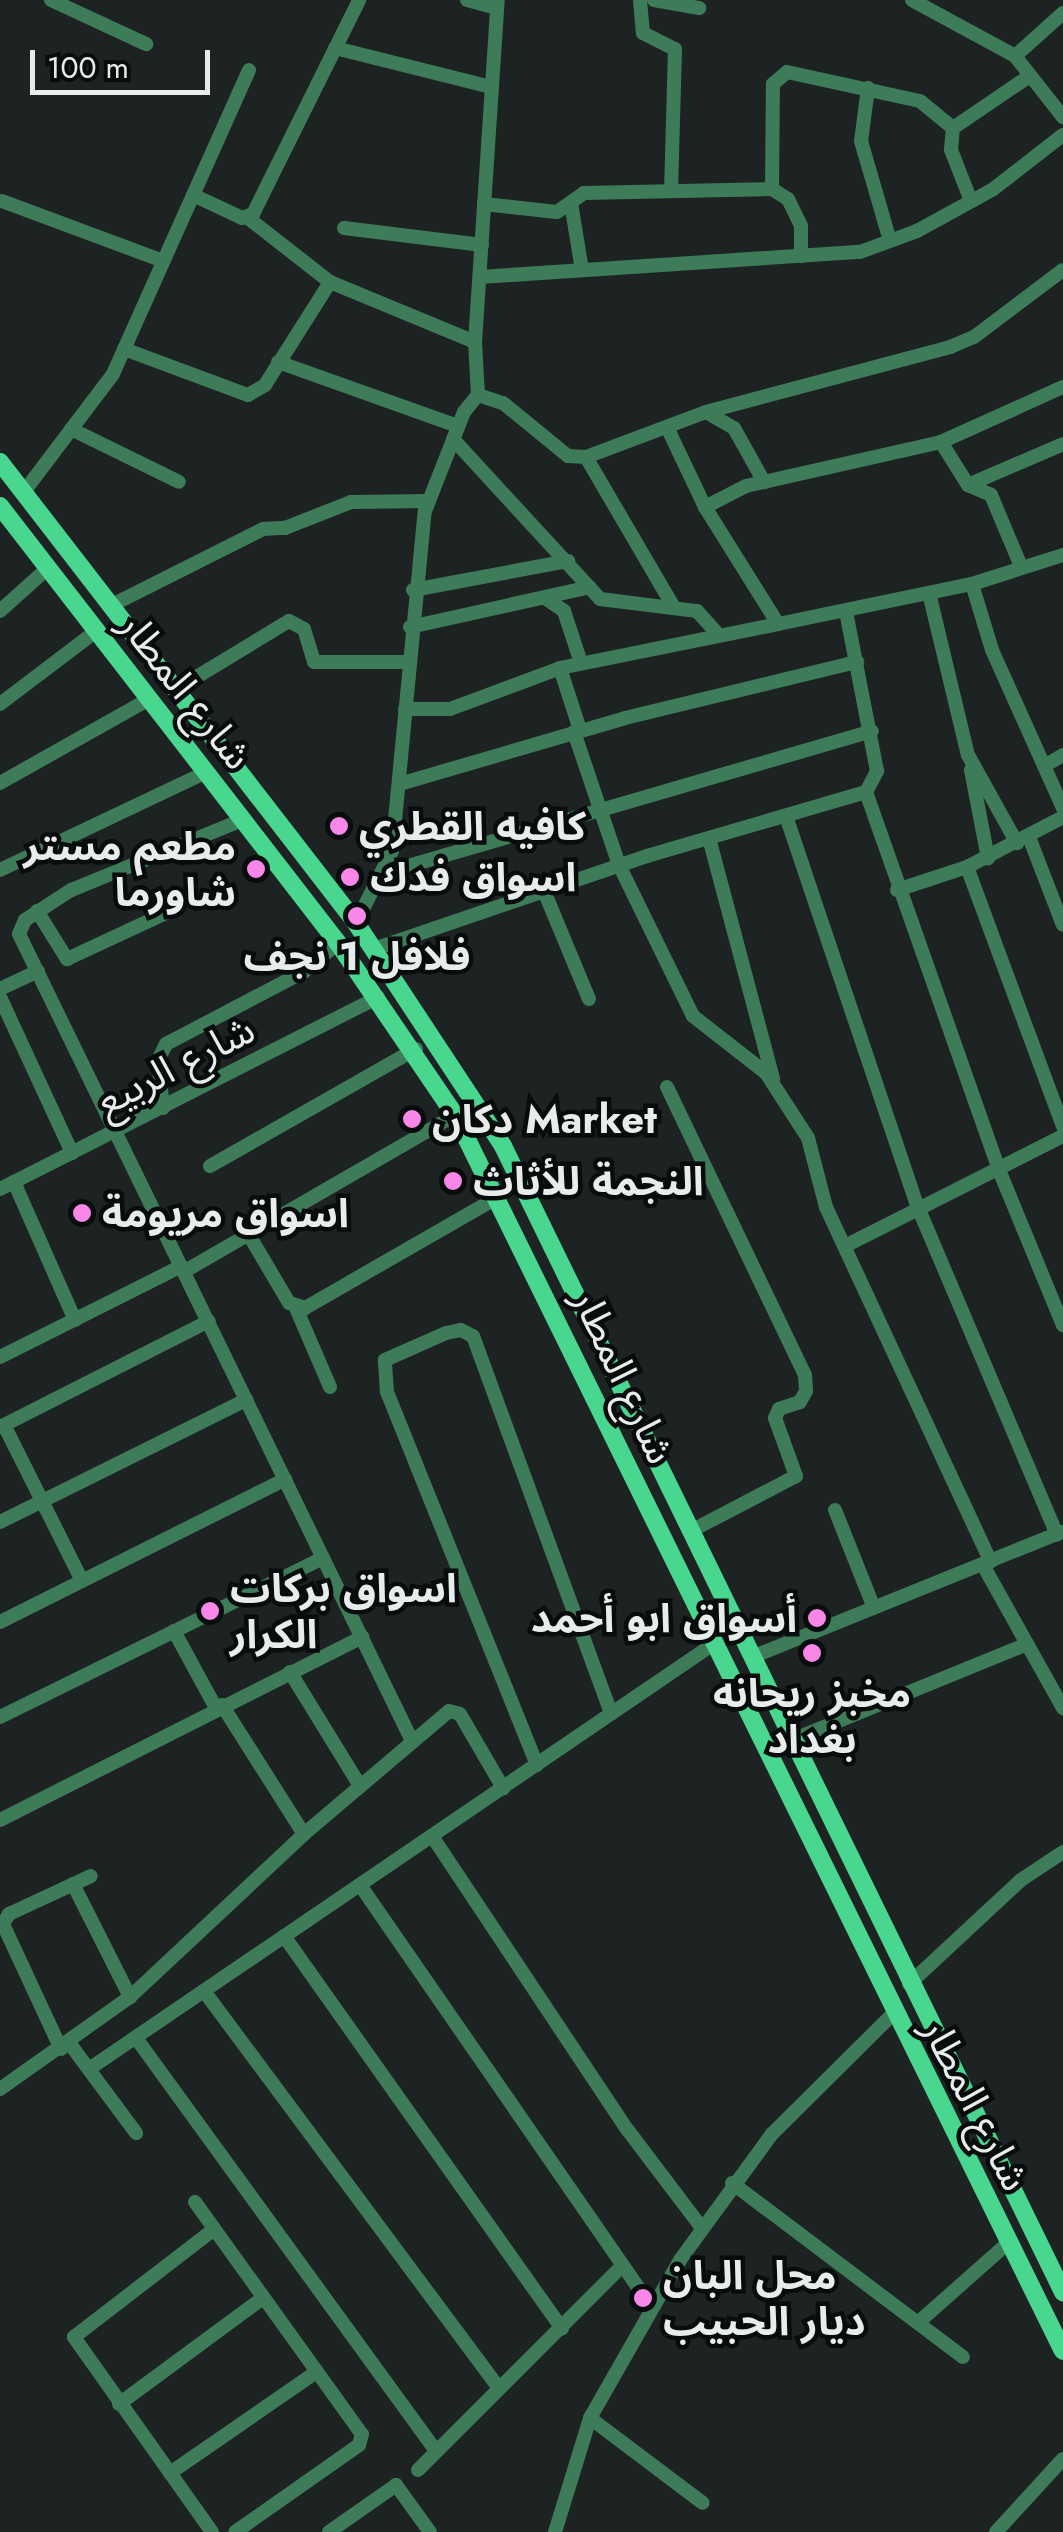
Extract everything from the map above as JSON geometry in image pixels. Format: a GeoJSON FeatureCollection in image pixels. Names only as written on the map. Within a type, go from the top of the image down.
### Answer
{"type":"FeatureCollection","features":[{"type":"Feature","properties":{"kind":"main road","name":"شارع المطار"},"geometry":{"type":"LineString","coordinates":[[0,462],[356,923],[503,1146],[908,1984],[1063,2292]]}},
{"type":"Feature","properties":{"kind":"main road","name":"شارع المطار"},"geometry":{"type":"LineString","coordinates":[[1,508],[338,943],[416,1049],[455,1115],[564,1331],[892,2015],[1007,2244],[1058,2332],[1063,2351]]}},
{"type":"Feature","properties":{"kind":"main road"},"geometry":{"type":"LineString","coordinates":[[189,750],[201,748],[209,734]]}},
{"type":"Feature","properties":{"kind":"main road"},"geometry":{"type":"LineString","coordinates":[[210,777],[236,769]]}},
{"type":"Feature","properties":{"kind":"main road"},"geometry":{"type":"LineString","coordinates":[[542,1286],[556,1285],[567,1274]]}},
{"type":"Feature","properties":{"kind":"main road"},"geometry":{"type":"LineString","coordinates":[[564,1331],[574,1319],[588,1318]]}},
{"type":"Feature","properties":{"kind":"street"},"geometry":{"type":"LineString","coordinates":[[51,0],[146,44]]}},
{"type":"Feature","properties":{"kind":"street"},"geometry":{"type":"LineString","coordinates":[[248,218],[359,0]]}},
{"type":"Feature","properties":{"kind":"street"},"geometry":{"type":"LineString","coordinates":[[356,923],[384,873],[403,783],[413,590],[429,501],[456,432],[478,395],[475,342],[498,4],[467,0]]}},
{"type":"Feature","properties":{"kind":"street"},"geometry":{"type":"LineString","coordinates":[[640,0],[643,33],[676,49],[671,191]]}},
{"type":"Feature","properties":{"kind":"street"},"geometry":{"type":"LineString","coordinates":[[654,0],[699,8]]}},
{"type":"Feature","properties":{"kind":"street"},"geometry":{"type":"LineString","coordinates":[[912,0],[1015,56],[1028,78],[1063,117]]}},
{"type":"Feature","properties":{"kind":"street"},"geometry":{"type":"LineString","coordinates":[[1015,56],[1063,13]]}},
{"type":"Feature","properties":{"kind":"street"},"geometry":{"type":"LineString","coordinates":[[335,48],[491,87]]}},
{"type":"Feature","properties":{"kind":"street"},"geometry":{"type":"LineString","coordinates":[[23,492],[113,374],[249,70]]}},
{"type":"Feature","properties":{"kind":"street"},"geometry":{"type":"LineString","coordinates":[[772,189],[778,74],[920,100],[953,128]]}},
{"type":"Feature","properties":{"kind":"street"},"geometry":{"type":"LineString","coordinates":[[953,128],[1028,78]]}},
{"type":"Feature","properties":{"kind":"street"},"geometry":{"type":"LineString","coordinates":[[868,88],[862,141],[890,241]]}},
{"type":"Feature","properties":{"kind":"street"},"geometry":{"type":"LineString","coordinates":[[953,128],[951,150],[971,202]]}},
{"type":"Feature","properties":{"kind":"street"},"geometry":{"type":"LineString","coordinates":[[480,277],[860,252],[971,202],[1063,136]]}},
{"type":"Feature","properties":{"kind":"street"},"geometry":{"type":"LineString","coordinates":[[484,204],[556,212],[584,193],[772,189],[788,200],[801,226],[801,256]]}},
{"type":"Feature","properties":{"kind":"street"},"geometry":{"type":"LineString","coordinates":[[193,195],[248,218],[330,282],[475,342]]}},
{"type":"Feature","properties":{"kind":"street"},"geometry":{"type":"LineString","coordinates":[[2,201],[163,262]]}},
{"type":"Feature","properties":{"kind":"street"},"geometry":{"type":"LineString","coordinates":[[570,203],[582,270]]}},
{"type":"Feature","properties":{"kind":"street"},"geometry":{"type":"LineString","coordinates":[[344,228],[482,246]]}},
{"type":"Feature","properties":{"kind":"street"},"geometry":{"type":"LineString","coordinates":[[478,395],[503,402],[568,456],[586,457],[706,412],[950,348],[974,338],[1063,270]]}},
{"type":"Feature","properties":{"kind":"street"},"geometry":{"type":"LineString","coordinates":[[124,349],[248,395],[264,384],[330,282]]}},
{"type":"Feature","properties":{"kind":"street"},"geometry":{"type":"LineString","coordinates":[[278,362],[456,432],[590,588],[610,603],[697,611],[716,632]]}},
{"type":"Feature","properties":{"kind":"street"},"geometry":{"type":"LineString","coordinates":[[705,507],[764,482],[942,442],[1063,387]]}},
{"type":"Feature","properties":{"kind":"street"},"geometry":{"type":"LineString","coordinates":[[706,412],[734,428],[764,482]]}},
{"type":"Feature","properties":{"kind":"street"},"geometry":{"type":"LineString","coordinates":[[667,426],[705,507],[778,624]]}},
{"type":"Feature","properties":{"kind":"street"},"geometry":{"type":"LineString","coordinates":[[71,429],[179,482]]}},
{"type":"Feature","properties":{"kind":"street"},"geometry":{"type":"LineString","coordinates":[[942,442],[968,485],[990,494],[1020,564]]}},
{"type":"Feature","properties":{"kind":"street"},"geometry":{"type":"LineString","coordinates":[[968,485],[1062,447]]}},
{"type":"Feature","properties":{"kind":"street"},"geometry":{"type":"LineString","coordinates":[[586,457],[674,606]]}},
{"type":"Feature","properties":{"kind":"street"},"geometry":{"type":"LineString","coordinates":[[110,606],[262,529],[284,528],[351,502],[429,501]]}},
{"type":"Feature","properties":{"kind":"street"},"geometry":{"type":"LineString","coordinates":[[406,709],[450,708],[560,668],[716,632],[846,612],[972,584],[1020,564],[1063,555]]}},
{"type":"Feature","properties":{"kind":"street"},"geometry":{"type":"LineString","coordinates":[[413,590],[568,561]]}},
{"type":"Feature","properties":{"kind":"street"},"geometry":{"type":"LineString","coordinates":[[0,611],[48,568]]}},
{"type":"Feature","properties":{"kind":"street"},"geometry":{"type":"LineString","coordinates":[[972,584],[992,650],[1063,808]]}},
{"type":"Feature","properties":{"kind":"street"},"geometry":{"type":"LineString","coordinates":[[410,627],[590,588]]}},
{"type":"Feature","properties":{"kind":"street"},"geometry":{"type":"LineString","coordinates":[[930,593],[988,858]]}},
{"type":"Feature","properties":{"kind":"street"},"geometry":{"type":"LineString","coordinates":[[545,598],[570,622],[582,663]]}},
{"type":"Feature","properties":{"kind":"street"},"geometry":{"type":"LineString","coordinates":[[846,612],[877,771],[866,792],[897,890],[999,1170],[1063,1325]]}},
{"type":"Feature","properties":{"kind":"street"},"geometry":{"type":"LineString","coordinates":[[176,690],[289,621],[304,630],[314,662],[408,662]]}},
{"type":"Feature","properties":{"kind":"street"},"geometry":{"type":"LineString","coordinates":[[0,704],[96,631]]}},
{"type":"Feature","properties":{"kind":"street"},"geometry":{"type":"LineString","coordinates":[[403,783],[577,731],[857,662]]}},
{"type":"Feature","properties":{"kind":"street"},"geometry":{"type":"LineString","coordinates":[[560,668],[620,865],[693,1016],[774,1084]]}},
{"type":"Feature","properties":{"kind":"street"},"geometry":{"type":"LineString","coordinates":[[0,783],[149,698]]}},
{"type":"Feature","properties":{"kind":"street"},"geometry":{"type":"LineString","coordinates":[[384,873],[603,814],[872,731]]}},
{"type":"Feature","properties":{"kind":"street"},"geometry":{"type":"LineString","coordinates":[[968,755],[1023,840],[1063,925]]}},
{"type":"Feature","properties":{"kind":"street"},"geometry":{"type":"LineString","coordinates":[[1044,766],[1063,755]]}},
{"type":"Feature","properties":{"kind":"street"},"geometry":{"type":"LineString","coordinates":[[0,870],[210,777]]}},
{"type":"Feature","properties":{"kind":"street"},"geometry":{"type":"LineString","coordinates":[[374,949],[620,865],[866,792]]}},
{"type":"Feature","properties":{"kind":"street"},"geometry":{"type":"LineString","coordinates":[[752,1657],[1060,1534],[917,1205],[786,816]]}},
{"type":"Feature","properties":{"kind":"street"},"geometry":{"type":"LineString","coordinates":[[897,890],[988,858],[1063,817]]}},
{"type":"Feature","properties":{"kind":"street"},"geometry":{"type":"LineString","coordinates":[[242,820],[71,890],[19,927],[412,1742]]}},
{"type":"Feature","properties":{"kind":"street"},"geometry":{"type":"LineString","coordinates":[[709,838],[774,1084],[808,1138],[826,1207],[986,1564],[1063,1708]]}},
{"type":"Feature","properties":{"kind":"street"},"geometry":{"type":"LineString","coordinates":[[967,867],[1063,1126]]}},
{"type":"Feature","properties":{"kind":"street"},"geometry":{"type":"LineString","coordinates":[[544,891],[588,998]]}},
{"type":"Feature","properties":{"kind":"street"},"geometry":{"type":"LineString","coordinates":[[37,911],[68,959],[180,907]]}},
{"type":"Feature","properties":{"kind":"street"},"geometry":{"type":"LineString","coordinates":[[163,1108],[158,1060],[166,1044],[304,972],[338,943]]}},
{"type":"Feature","properties":{"kind":"street"},"geometry":{"type":"LineString","coordinates":[[0,990],[38,970]]}},
{"type":"Feature","properties":{"kind":"street"},"geometry":{"type":"LineString","coordinates":[[0,997],[72,1153]]}},
{"type":"Feature","properties":{"kind":"street","name":"شارع الربيع"},"geometry":{"type":"LineString","coordinates":[[7,1185],[378,997]]}},
{"type":"Feature","properties":{"kind":"street"},"geometry":{"type":"LineString","coordinates":[[210,1166],[416,1049]]}},
{"type":"Feature","properties":{"kind":"street"},"geometry":{"type":"LineString","coordinates":[[668,1087],[805,1375],[806,1391],[800,1402],[778,1409],[774,1418],[796,1476],[691,1531]]}},
{"type":"Feature","properties":{"kind":"street"},"geometry":{"type":"LineString","coordinates":[[0,1357],[249,1234],[455,1115]]}},
{"type":"Feature","properties":{"kind":"street"},"geometry":{"type":"LineString","coordinates":[[845,1246],[917,1205],[999,1170],[1063,1136]]}},
{"type":"Feature","properties":{"kind":"street"},"geometry":{"type":"LineString","coordinates":[[7,1185],[75,1320]]}},
{"type":"Feature","properties":{"kind":"street"},"geometry":{"type":"LineString","coordinates":[[296,1308],[498,1197]]}},
{"type":"Feature","properties":{"kind":"street"},"geometry":{"type":"LineString","coordinates":[[249,1234],[296,1308],[330,1387]]}},
{"type":"Feature","properties":{"kind":"street"},"geometry":{"type":"LineString","coordinates":[[82,1581],[2,1426],[208,1321]]}},
{"type":"Feature","properties":{"kind":"street"},"geometry":{"type":"LineString","coordinates":[[537,1764],[387,1392],[384,1360],[446,1333],[461,1330],[473,1336],[611,1714]]}},
{"type":"Feature","properties":{"kind":"street"},"geometry":{"type":"LineString","coordinates":[[0,1522],[246,1400]]}},
{"type":"Feature","properties":{"kind":"street"},"geometry":{"type":"LineString","coordinates":[[0,1622],[285,1480]]}},
{"type":"Feature","properties":{"kind":"street"},"geometry":{"type":"LineString","coordinates":[[835,1510],[874,1608]]}},
{"type":"Feature","properties":{"kind":"street"},"geometry":{"type":"LineString","coordinates":[[0,1717],[323,1558]]}},
{"type":"Feature","properties":{"kind":"street"},"geometry":{"type":"LineString","coordinates":[[174,1631],[304,1834]]}},
{"type":"Feature","properties":{"kind":"street"},"geometry":{"type":"LineString","coordinates":[[0,1820],[362,1636]]}},
{"type":"Feature","properties":{"kind":"street"},"geometry":{"type":"LineString","coordinates":[[792,1740],[1027,1644]]}},
{"type":"Feature","properties":{"kind":"street"},"geometry":{"type":"LineString","coordinates":[[90,2069],[712,1645]]}},
{"type":"Feature","properties":{"kind":"street"},"geometry":{"type":"LineString","coordinates":[[290,1672],[360,1786]]}},
{"type":"Feature","properties":{"kind":"street"},"geometry":{"type":"LineString","coordinates":[[0,2089],[66,2046],[130,1996],[304,1834],[455,1708],[503,1788]]}},
{"type":"Feature","properties":{"kind":"street"},"geometry":{"type":"LineString","coordinates":[[432,1836],[627,2129],[702,2228]]}},
{"type":"Feature","properties":{"kind":"street"},"geometry":{"type":"LineString","coordinates":[[908,1984],[1021,1880],[1063,1852]]}},
{"type":"Feature","properties":{"kind":"street"},"geometry":{"type":"LineString","coordinates":[[91,1876],[9,1914],[3,1924],[66,2046],[90,2069],[136,2133]]}},
{"type":"Feature","properties":{"kind":"street"},"geometry":{"type":"LineString","coordinates":[[73,1884],[130,1996]]}},
{"type":"Feature","properties":{"kind":"street"},"geometry":{"type":"LineString","coordinates":[[360,1885],[651,2306]]}},
{"type":"Feature","properties":{"kind":"street"},"geometry":{"type":"LineString","coordinates":[[284,1936],[562,2328]]}},
{"type":"Feature","properties":{"kind":"street"},"geometry":{"type":"LineString","coordinates":[[204,1991],[498,2388]]}},
{"type":"Feature","properties":{"kind":"street"},"geometry":{"type":"LineString","coordinates":[[555,2532],[590,2418],[651,2306],[732,2183],[810,2092],[892,2015]]}},
{"type":"Feature","properties":{"kind":"street"},"geometry":{"type":"LineString","coordinates":[[136,2038],[436,2451]]}},
{"type":"Feature","properties":{"kind":"street"},"geometry":{"type":"LineString","coordinates":[[732,2183],[921,2320],[963,2357]]}},
{"type":"Feature","properties":{"kind":"street"},"geometry":{"type":"LineString","coordinates":[[195,2202],[362,2434],[360,2445],[235,2532]]}},
{"type":"Feature","properties":{"kind":"street"},"geometry":{"type":"LineString","coordinates":[[212,2532],[78,2347],[78,2328],[213,2230]]}},
{"type":"Feature","properties":{"kind":"street"},"geometry":{"type":"LineString","coordinates":[[921,2320],[1007,2244]]}},
{"type":"Feature","properties":{"kind":"street"},"geometry":{"type":"LineString","coordinates":[[418,2470],[622,2266]]}},
{"type":"Feature","properties":{"kind":"street"},"geometry":{"type":"LineString","coordinates":[[118,2404],[263,2298]]}},
{"type":"Feature","properties":{"kind":"street"},"geometry":{"type":"LineString","coordinates":[[170,2473],[315,2372]]}},
{"type":"Feature","properties":{"kind":"street"},"geometry":{"type":"LineString","coordinates":[[590,2418],[703,2503]]}},
{"type":"Feature","properties":{"kind":"street"},"geometry":{"type":"LineString","coordinates":[[996,2532],[1063,2459]]}},
{"type":"Feature","properties":{"kind":"street"},"geometry":{"type":"LineString","coordinates":[[329,2532],[396,2486],[430,2532]]}},
{"type":"Feature","properties":{"kind":"place","name":"كافيه القطري"},"geometry":{"type":"Point","coordinates":[339,826]}},
{"type":"Feature","properties":{"kind":"place","name":"مطعم مستر شاورما"},"geometry":{"type":"Point","coordinates":[256,869]}},
{"type":"Feature","properties":{"kind":"place","name":"اسواق فدك"},"geometry":{"type":"Point","coordinates":[350,877]}},
{"type":"Feature","properties":{"kind":"place","name":"فلافل 1 نجف"},"geometry":{"type":"Point","coordinates":[357,916]}},
{"type":"Feature","properties":{"kind":"place","name":"دكان Market"},"geometry":{"type":"Point","coordinates":[412,1119]}},
{"type":"Feature","properties":{"kind":"place","name":"النجمة للأثاث"},"geometry":{"type":"Point","coordinates":[453,1181]}},
{"type":"Feature","properties":{"kind":"place","name":"اسواق مريومة"},"geometry":{"type":"Point","coordinates":[82,1213]}},
{"type":"Feature","properties":{"kind":"place","name":"اسواق بركات الكرار"},"geometry":{"type":"Point","coordinates":[210,1611]}},
{"type":"Feature","properties":{"kind":"place","name":"أسواق ابو أحمد"},"geometry":{"type":"Point","coordinates":[817,1618]}},
{"type":"Feature","properties":{"kind":"place","name":"مخبز ريحانه بغداد"},"geometry":{"type":"Point","coordinates":[812,1653]}},
{"type":"Feature","properties":{"kind":"place","name":"محل البان ديار الحبيب"},"geometry":{"type":"Point","coordinates":[643,2298]}}]}
